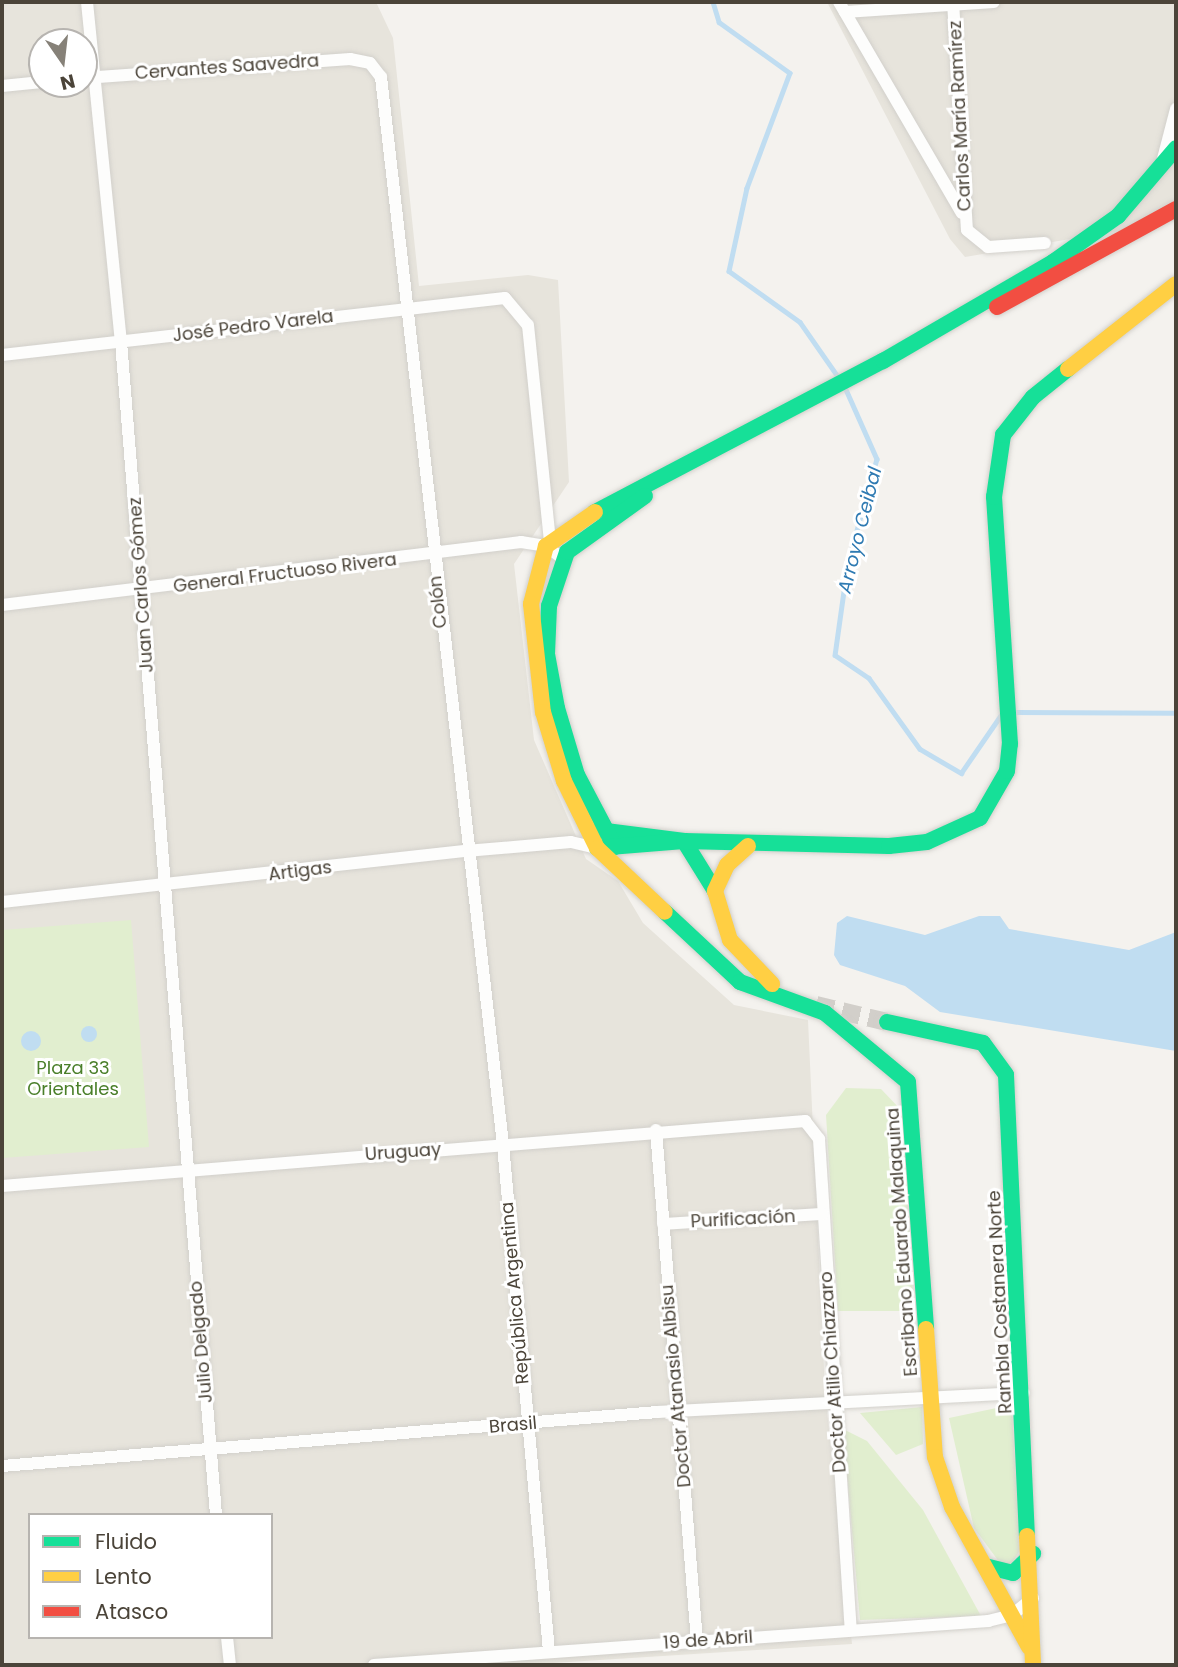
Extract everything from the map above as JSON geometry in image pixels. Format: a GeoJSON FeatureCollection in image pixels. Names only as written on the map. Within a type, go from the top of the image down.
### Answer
{"type":"FeatureCollection","features":[{"type":"Feature","properties":{"kind":"street","name":"Juan Carlos Gómez"},"geometry":{"type":"LineString","coordinates":[[88,2],[89,28]]}},
{"type":"Feature","properties":{"kind":"street"},"geometry":{"type":"LineString","coordinates":[[965,218],[842,7],[994,2]]}},
{"type":"Feature","properties":{"kind":"street","name":"Carlos María Ramírez"},"geometry":{"type":"LineString","coordinates":[[953,3],[965,218],[974,240],[988,247],[1045,243]]}},
{"type":"Feature","properties":{"kind":"street","name":"Cervantes Saavedra"},"geometry":{"type":"LineString","coordinates":[[98,76],[350,59],[370,63]]}},
{"type":"Feature","properties":{"kind":"street","name":"Colón"},"geometry":{"type":"LineString","coordinates":[[370,63],[381,77],[432,555],[503,1145]]}},
{"type":"Feature","properties":{"kind":"street"},"geometry":{"type":"LineString","coordinates":[[2,86],[28,83]]}},
{"type":"Feature","properties":{"kind":"street","name":"Juan Carlos Gómez"},"geometry":{"type":"LineString","coordinates":[[92,98],[121,342],[187,1169]]}},
{"type":"Feature","properties":{"kind":"street"},"geometry":{"type":"LineString","coordinates":[[1160,169],[1176,109]]}},
{"type":"Feature","properties":{"kind":"street"},"geometry":{"type":"LineString","coordinates":[[548,543],[562,528],[789,412],[914,344],[1089,239],[1160,169],[1176,148]]}},
{"type":"Feature","properties":{"kind":"street"},"geometry":{"type":"LineString","coordinates":[[914,344],[952,331],[1176,209]]}},
{"type":"Feature","properties":{"kind":"street"},"geometry":{"type":"LineString","coordinates":[[596,830],[748,846],[889,846],[955,832],[995,800],[1010,744],[995,497],[1003,435],[1033,397],[1176,284]]}},
{"type":"Feature","properties":{"kind":"street","name":"José Pedro Varela"},"geometry":{"type":"LineString","coordinates":[[2,355],[405,307],[505,298],[528,325],[544,488]]}},
{"type":"Feature","properties":{"kind":"street"},"geometry":{"type":"LineString","coordinates":[[596,830],[577,775],[547,654],[549,606],[562,558],[711,451]]}},
{"type":"Feature","properties":{"kind":"street"},"geometry":{"type":"LineString","coordinates":[[544,488],[562,528]]}},
{"type":"Feature","properties":{"kind":"street"},"geometry":{"type":"LineString","coordinates":[[544,488],[548,543],[531,604],[533,653],[564,781],[596,830],[615,846]]}},
{"type":"Feature","properties":{"kind":"street","name":"General Fructuoso Rivera"},"geometry":{"type":"LineString","coordinates":[[2,605],[432,555],[521,542],[548,543]]}},
{"type":"Feature","properties":{"kind":"street"},"geometry":{"type":"LineString","coordinates":[[548,543],[562,558]]}},
{"type":"Feature","properties":{"kind":"street","name":"Escribano Eduardo Malaquina"},"geometry":{"type":"LineString","coordinates":[[596,830],[597,848],[740,982],[825,1013],[908,1082],[941,1482],[1029,1647]]}},
{"type":"Feature","properties":{"kind":"street"},"geometry":{"type":"LineString","coordinates":[[597,848],[684,841]]}},
{"type":"Feature","properties":{"kind":"street"},"geometry":{"type":"LineString","coordinates":[[684,841],[715,891],[730,940],[772,984]]}},
{"type":"Feature","properties":{"kind":"street","name":"Artigas"},"geometry":{"type":"LineString","coordinates":[[2,902],[466,851],[571,842],[597,848]]}},
{"type":"Feature","properties":{"kind":"street"},"geometry":{"type":"LineString","coordinates":[[715,891],[727,865],[748,846]]}},
{"type":"Feature","properties":{"kind":"street","name":"Rambla Costanera Norte"},"geometry":{"type":"LineString","coordinates":[[887,1022],[984,1043],[1006,1075],[1035,1597],[1029,1647],[1033,1665]]}},
{"type":"Feature","properties":{"kind":"street","name":"Uruguay"},"geometry":{"type":"LineString","coordinates":[[2,1186],[656,1130],[804,1121]]}},
{"type":"Feature","properties":{"kind":"street","name":"Doctor Atilio Chiazzaro"},"geometry":{"type":"LineString","coordinates":[[804,1121],[819,1139],[834,1403],[851,1628]]}},
{"type":"Feature","properties":{"kind":"street","name":"Doctor Atanasio Albisu"},"geometry":{"type":"LineString","coordinates":[[656,1130],[697,1642]]}},
{"type":"Feature","properties":{"kind":"street","name":"República Argentina"},"geometry":{"type":"LineString","coordinates":[[503,1145],[526,1424],[549,1651]]}},
{"type":"Feature","properties":{"kind":"street","name":"Julio Delgado"},"geometry":{"type":"LineString","coordinates":[[187,1169],[216,1513]]}},
{"type":"Feature","properties":{"kind":"street","name":"Purificación"},"geometry":{"type":"LineString","coordinates":[[663,1224],[823,1214]]}},
{"type":"Feature","properties":{"kind":"street","name":"Brasil"},"geometry":{"type":"LineString","coordinates":[[2,1466],[211,1452],[678,1411],[1024,1393]]}},
{"type":"Feature","properties":{"kind":"street"},"geometry":{"type":"LineString","coordinates":[[985,1566],[1013,1573],[1032,1554]]}},
{"type":"Feature","properties":{"kind":"street"},"geometry":{"type":"LineString","coordinates":[[1012,1615],[1035,1597]]}},
{"type":"Feature","properties":{"kind":"street","name":"19 de Abril"},"geometry":{"type":"LineString","coordinates":[[374,1665],[697,1642],[1012,1615]]}},
{"type":"Feature","properties":{"kind":"street"},"geometry":{"type":"LineString","coordinates":[[227,1639],[230,1665]]}},
{"type":"Feature","properties":{"kind":"shaded area"},"geometry":{"type":"Polygon","coordinates":[[[2,2],[376,2],[393,38],[419,286],[528,275],[558,280],[569,482],[514,564],[534,740],[586,859],[618,881],[643,923],[734,1005],[808,1020],[825,1392],[852,1644],[522,1665],[2,1665],[2,2]]]}},
{"type":"Feature","properties":{"kind":"shaded area"},"geometry":{"type":"Polygon","coordinates":[[[827,2],[1176,2],[1176,221],[965,257],[950,239],[827,2]]]}},
{"type":"Feature","properties":{"kind":"green space","name":"Plaza 33 Orientales"},"geometry":{"type":"Polygon","coordinates":[[[131,920],[149,1147],[2,1158],[2,930],[131,920]]]}},
{"type":"Feature","properties":{"kind":"green space"},"geometry":{"type":"Polygon","coordinates":[[[846,1088],[881,1089],[902,1111],[914,1311],[838,1311],[826,1115],[846,1088]]]}},
{"type":"Feature","properties":{"kind":"green space"},"geometry":{"type":"Polygon","coordinates":[[[1006,1406],[1012,1413],[1020,1550],[1011,1565],[1000,1563],[974,1528],[949,1418],[1006,1406]]]}},
{"type":"Feature","properties":{"kind":"green space"},"geometry":{"type":"Polygon","coordinates":[[[922,1407],[923,1444],[896,1455],[860,1413],[922,1407]]]}},
{"type":"Feature","properties":{"kind":"green space"},"geometry":{"type":"Polygon","coordinates":[[[843,1429],[867,1441],[923,1510],[981,1616],[860,1620],[843,1429]]]}},
{"type":"Feature","properties":{"kind":"water"},"geometry":{"type":"Polygon","coordinates":[[[847,916],[925,935],[979,916],[1000,916],[1009,929],[1129,950],[1176,932],[1176,1051],[940,1012],[905,986],[840,965],[834,955],[837,923],[847,916]]]}},
{"type":"Feature","properties":{"kind":"water"},"geometry":{"type":"Polygon","coordinates":[[[86,1026],[92,1026],[97,1034],[95,1040],[86,1042],[81,1037],[81,1031],[86,1026]]]}},
{"type":"Feature","properties":{"kind":"water"},"geometry":{"type":"Polygon","coordinates":[[[31,1031],[38,1034],[41,1041],[38,1048],[31,1051],[24,1048],[21,1041],[24,1034],[31,1031]]]}},
{"type":"Feature","properties":{"kind":"waterway","name":"Arroyo Ceibal"},"geometry":{"type":"LineString","coordinates":[[713,2],[719,22],[790,73],[747,188],[729,271],[800,322],[839,378]]}},
{"type":"Feature","properties":{"kind":"waterway","name":"Arroyo Ceibal"},"geometry":{"type":"LineString","coordinates":[[844,385],[877,459],[848,563],[835,655],[869,678],[920,749],[961,773],[1003,712]]}},
{"type":"Feature","properties":{"kind":"waterway","name":"Arroyo Ceibal"},"geometry":{"type":"LineString","coordinates":[[1012,712],[1176,713]]}},
{"type":"Feature","properties":{"kind":"tunnel"},"geometry":{"type":"LineString","coordinates":[[816,1005],[887,1022]]}},
{"type":"Feature","properties":{"kind":"traffic: fast"},"geometry":{"type":"LineString","coordinates":[[595,512],[883,361],[1053,262],[1118,216],[1176,148]]}},
{"type":"Feature","properties":{"kind":"traffic: fast"},"geometry":{"type":"LineString","coordinates":[[597,848],[684,841],[889,846],[927,842],[980,818],[1007,771],[1010,744],[994,497],[1003,435],[1033,397],[1068,369]]}},
{"type":"Feature","properties":{"kind":"traffic: fast"},"geometry":{"type":"LineString","coordinates":[[615,847],[577,775],[557,708],[547,654],[549,606],[567,552],[645,496]]}},
{"type":"Feature","properties":{"kind":"traffic: fast"},"geometry":{"type":"LineString","coordinates":[[598,830],[684,841],[715,891]]}},
{"type":"Feature","properties":{"kind":"traffic: fast"},"geometry":{"type":"LineString","coordinates":[[665,912],[740,982],[825,1013],[908,1082],[926,1329]]}},
{"type":"Feature","properties":{"kind":"traffic: fast"},"geometry":{"type":"LineString","coordinates":[[887,1022],[983,1043],[1006,1075],[1027,1536]]}},
{"type":"Feature","properties":{"kind":"traffic: fast"},"geometry":{"type":"LineString","coordinates":[[985,1566],[1013,1573],[1033,1554]]}},
{"type":"Feature","properties":{"kind":"traffic: slow"},"geometry":{"type":"LineString","coordinates":[[1068,369],[1176,284]]}},
{"type":"Feature","properties":{"kind":"traffic: slow"},"geometry":{"type":"LineString","coordinates":[[595,512],[546,546],[531,604],[543,712],[564,781],[597,848],[665,912]]}},
{"type":"Feature","properties":{"kind":"traffic: slow"},"geometry":{"type":"LineString","coordinates":[[748,846],[727,865],[715,891],[730,940],[772,984]]}},
{"type":"Feature","properties":{"kind":"traffic: slow"},"geometry":{"type":"LineString","coordinates":[[926,1329],[935,1457],[952,1507],[1029,1647]]}},
{"type":"Feature","properties":{"kind":"traffic: slow"},"geometry":{"type":"LineString","coordinates":[[1027,1536],[1033,1665]]}},
{"type":"Feature","properties":{"kind":"traffic: jam"},"geometry":{"type":"LineString","coordinates":[[997,307],[1176,209]]}}]}
